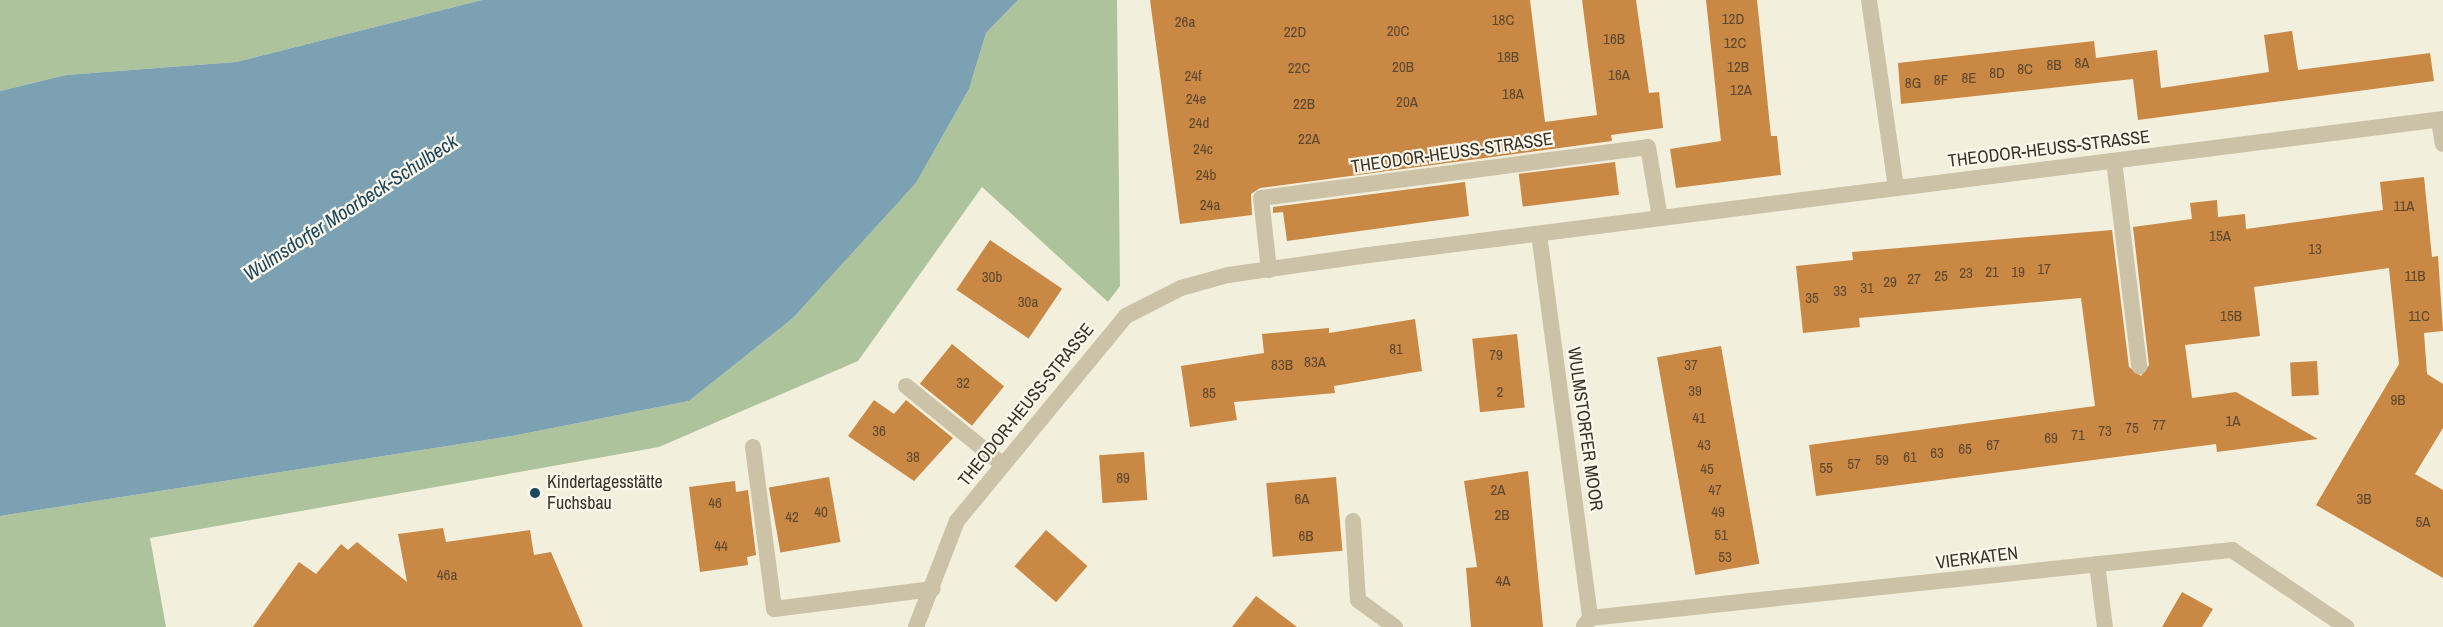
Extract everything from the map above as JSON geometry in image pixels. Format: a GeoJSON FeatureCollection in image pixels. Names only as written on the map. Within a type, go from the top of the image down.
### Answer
{"type":"FeatureCollection","features":[{"type":"Feature","properties":{"kind":"street"},"geometry":{"type":"LineString","coordinates":[[1869,0],[1896,188]]}},
{"type":"Feature","properties":{"kind":"street"},"geometry":{"type":"LineString","coordinates":[[2441,119],[2443,144]]}},
{"type":"Feature","properties":{"kind":"street","name":"THEODOR-HEUSS-STRASSE"},"geometry":{"type":"LineString","coordinates":[[916,627],[933,589],[957,521],[1126,316],[1180,288],[1269,270],[2441,119]]}},
{"type":"Feature","properties":{"kind":"street","name":"THEODOR-HEUSS-STRASSE"},"geometry":{"type":"LineString","coordinates":[[1269,270],[1261,198],[1648,147],[1660,218]]}},
{"type":"Feature","properties":{"kind":"street"},"geometry":{"type":"LineString","coordinates":[[2114,161],[2139,366]]}},
{"type":"Feature","properties":{"kind":"street","name":"WULMSTORFER MOOR"},"geometry":{"type":"LineString","coordinates":[[1539,234],[1587,623]]}},
{"type":"Feature","properties":{"kind":"street"},"geometry":{"type":"LineString","coordinates":[[906,386],[1002,464]]}},
{"type":"Feature","properties":{"kind":"street"},"geometry":{"type":"LineString","coordinates":[[753,447],[774,609],[933,589]]}},
{"type":"Feature","properties":{"kind":"street"},"geometry":{"type":"LineString","coordinates":[[1353,521],[1358,600],[1395,627]]}},
{"type":"Feature","properties":{"kind":"street","name":"VIERKATEN"},"geometry":{"type":"LineString","coordinates":[[1587,623],[2232,550],[2346,627]]}},
{"type":"Feature","properties":{"kind":"street"},"geometry":{"type":"LineString","coordinates":[[2097,564],[2105,627]]}},
{"type":"Feature","properties":{"kind":"green space"},"geometry":{"type":"Polygon","coordinates":[[[0,0],[482,0],[236,62],[66,75],[0,91],[0,0]]]}},
{"type":"Feature","properties":{"kind":"green space"},"geometry":{"type":"Polygon","coordinates":[[[1018,0],[1117,0],[1120,286],[1108,302],[982,187],[858,361],[659,447],[150,538],[166,627],[0,627],[0,516],[512,436],[689,401],[793,318],[916,183],[969,89],[986,33],[1018,0]]]}},
{"type":"Feature","properties":{"kind":"water","name":"Wulmsdorfer Moorbeck-Schulbeck"},"geometry":{"type":"Polygon","coordinates":[[[482,0],[1018,0],[986,33],[969,89],[916,183],[793,318],[689,401],[512,436],[0,516],[0,91],[66,75],[236,62],[482,0]]]}},
{"type":"Feature","properties":{"kind":"building"},"geometry":{"type":"Polygon","coordinates":[[[1150,0],[1530,0],[1545,122],[1597,115],[1582,0],[1636,0],[1649,93],[1659,92],[1663,128],[1611,135],[1612,141],[1260,188],[1251,194],[1252,215],[1180,224],[1150,0]]]}},
{"type":"Feature","properties":{"kind":"building"},"geometry":{"type":"Polygon","coordinates":[[[1706,0],[1757,0],[1771,136],[1777,136],[1781,175],[1676,188],[1670,149],[1721,141],[1706,0]]]}},
{"type":"Feature","properties":{"kind":"building"},"geometry":{"type":"Polygon","coordinates":[[[2292,31],[2298,70],[2430,53],[2434,81],[2138,120],[2133,79],[1901,104],[1898,63],[2094,41],[2096,58],[2157,50],[2161,88],[2269,72],[2264,35],[2292,31]]]}},
{"type":"Feature","properties":{"kind":"building"},"geometry":{"type":"Polygon","coordinates":[[[1615,162],[1619,195],[1523,207],[1519,174],[1615,162]]]}},
{"type":"Feature","properties":{"kind":"building"},"geometry":{"type":"Polygon","coordinates":[[[2424,177],[2432,257],[2438,256],[2443,331],[2424,333],[2427,374],[2443,384],[2443,428],[2415,474],[2443,490],[2443,578],[2316,505],[2399,364],[2389,268],[2254,287],[2260,336],[2185,345],[2192,398],[2236,392],[2318,439],[2217,452],[2216,444],[1816,496],[1809,445],[2095,406],[2081,298],[1859,318],[1860,327],[1803,333],[1796,266],[1853,260],[1852,252],[2112,230],[2129,367],[2141,376],[2149,365],[2133,227],[2192,219],[2190,203],[2217,200],[2218,217],[2245,214],[2246,229],[2383,210],[2380,182],[2424,177]]]}},
{"type":"Feature","properties":{"kind":"building"},"geometry":{"type":"Polygon","coordinates":[[[1465,182],[1469,216],[1287,241],[1283,212],[1273,213],[1273,207],[1465,182]]]}},
{"type":"Feature","properties":{"kind":"building"},"geometry":{"type":"Polygon","coordinates":[[[990,240],[1062,289],[1029,338],[956,290],[990,240]]]}},
{"type":"Feature","properties":{"kind":"building"},"geometry":{"type":"Polygon","coordinates":[[[1415,319],[1422,371],[1334,386],[1335,393],[1234,402],[1237,420],[1190,427],[1181,366],[1264,353],[1262,334],[1329,328],[1329,333],[1415,319]]]}},
{"type":"Feature","properties":{"kind":"building"},"geometry":{"type":"Polygon","coordinates":[[[1517,334],[1525,408],[1480,412],[1472,339],[1517,334]]]}},
{"type":"Feature","properties":{"kind":"building"},"geometry":{"type":"Polygon","coordinates":[[[952,344],[1004,386],[972,426],[920,384],[952,344]]]}},
{"type":"Feature","properties":{"kind":"building"},"geometry":{"type":"Polygon","coordinates":[[[1721,346],[1759,564],[1695,575],[1657,357],[1721,346]]]}},
{"type":"Feature","properties":{"kind":"building"},"geometry":{"type":"Polygon","coordinates":[[[2317,361],[2319,395],[2292,396],[2290,362],[2317,361]]]}},
{"type":"Feature","properties":{"kind":"building"},"geometry":{"type":"Polygon","coordinates":[[[874,400],[894,414],[906,400],[953,438],[914,481],[848,436],[874,400]]]}},
{"type":"Feature","properties":{"kind":"building"},"geometry":{"type":"Polygon","coordinates":[[[1144,452],[1147,500],[1102,503],[1099,455],[1144,452]]]}},
{"type":"Feature","properties":{"kind":"building"},"geometry":{"type":"Polygon","coordinates":[[[1528,471],[1543,627],[1471,627],[1466,568],[1477,567],[1464,481],[1528,471]]]}},
{"type":"Feature","properties":{"kind":"building"},"geometry":{"type":"Polygon","coordinates":[[[829,477],[840,542],[780,553],[769,488],[829,477]]]}},
{"type":"Feature","properties":{"kind":"building"},"geometry":{"type":"Polygon","coordinates":[[[1336,477],[1342,551],[1273,557],[1266,483],[1336,477]]]}},
{"type":"Feature","properties":{"kind":"building"},"geometry":{"type":"Polygon","coordinates":[[[735,481],[736,492],[748,490],[756,555],[747,557],[748,565],[700,572],[689,487],[735,481]]]}},
{"type":"Feature","properties":{"kind":"building"},"geometry":{"type":"Polygon","coordinates":[[[443,528],[446,542],[530,530],[534,555],[551,552],[583,627],[253,627],[299,562],[316,574],[341,544],[348,550],[357,542],[407,582],[398,534],[443,528]]]}},
{"type":"Feature","properties":{"kind":"building"},"geometry":{"type":"Polygon","coordinates":[[[1046,530],[1088,566],[1056,602],[1015,566],[1046,530]]]}},
{"type":"Feature","properties":{"kind":"building"},"geometry":{"type":"Polygon","coordinates":[[[2182,592],[2213,609],[2202,627],[2162,627],[2182,592]]]}},
{"type":"Feature","properties":{"kind":"building"},"geometry":{"type":"Polygon","coordinates":[[[1256,596],[1297,627],[1232,627],[1256,596]]]}},
{"type":"Feature","properties":{"kind":"place","name":"Kindertagesstätte Fuchsbau"},"geometry":{"type":"Point","coordinates":[535,493]}}]}
